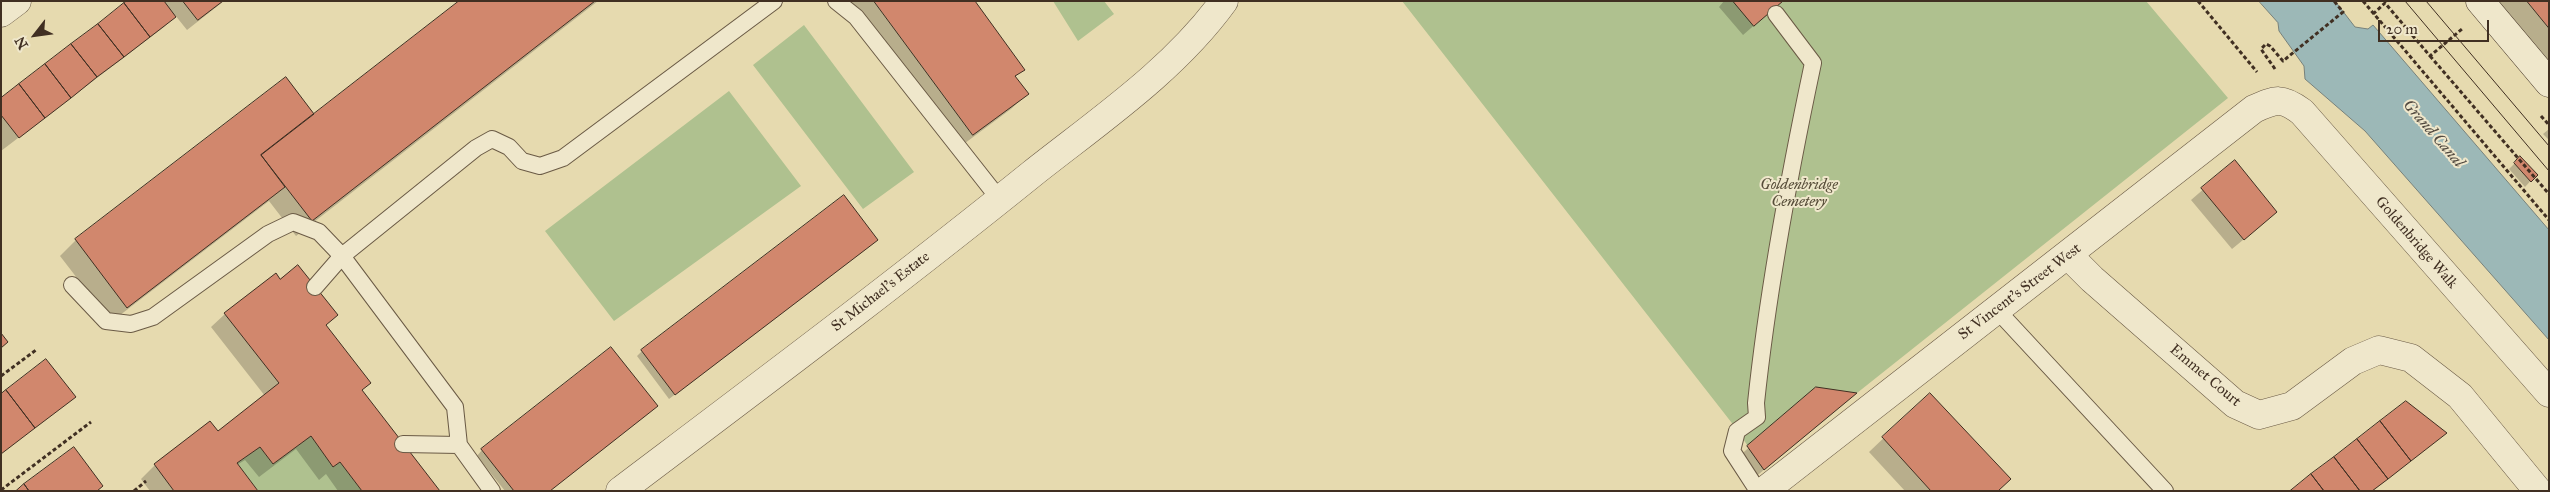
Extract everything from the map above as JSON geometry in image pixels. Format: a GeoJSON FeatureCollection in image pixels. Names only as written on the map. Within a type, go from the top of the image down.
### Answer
{"type":"FeatureCollection","features":[{"type":"Feature","properties":{"kind":"street"},"geometry":{"type":"LineString","coordinates":[[1,13],[17,1]]}},
{"type":"Feature","properties":{"kind":"street","name":"St Michael's Estate"},"geometry":{"type":"LineString","coordinates":[[620,491],[1000,200],[1177,58],[1209,22],[1224,1]]}},
{"type":"Feature","properties":{"kind":"street"},"geometry":{"type":"LineString","coordinates":[[2480,1],[2549,83]]}},
{"type":"Feature","properties":{"kind":"street","name":"St Vincent's Street West"},"geometry":{"type":"LineString","coordinates":[[1764,491],[2254,109],[2279,100]]}},
{"type":"Feature","properties":{"kind":"street","name":"Goldenbridge Walk"},"geometry":{"type":"LineString","coordinates":[[2279,100],[2288,102],[2302,112],[2549,393]]}},
{"type":"Feature","properties":{"kind":"street","name":"Emmet Court"},"geometry":{"type":"LineString","coordinates":[[2068,255],[2092,279],[2235,404],[2259,415],[2292,406],[2353,361],[2379,350],[2411,358],[2460,396],[2538,491]]}},
{"type":"Feature","properties":{"kind":"lane"},"geometry":{"type":"LineString","coordinates":[[315,287],[342,256],[476,148],[492,140],[509,147],[522,161],[540,166],[563,158],[774,1]]}},
{"type":"Feature","properties":{"kind":"lane"},"geometry":{"type":"LineString","coordinates":[[836,1],[856,18],[971,166],[1000,200]]}},
{"type":"Feature","properties":{"kind":"lane"},"geometry":{"type":"LineString","coordinates":[[1758,491],[1732,451],[1737,431],[1756,417],[1766,312],[1788,182],[1813,63],[1776,14]]}},
{"type":"Feature","properties":{"kind":"lane"},"geometry":{"type":"LineString","coordinates":[[72,285],[106,321],[131,324],[153,317],[268,234],[293,222],[319,232],[342,256],[455,407],[459,445],[492,491]]}},
{"type":"Feature","properties":{"kind":"lane"},"geometry":{"type":"LineString","coordinates":[[1996,309],[2165,491]]}},
{"type":"Feature","properties":{"kind":"lane"},"geometry":{"type":"LineString","coordinates":[[403,444],[459,445]]}},
{"type":"Feature","properties":{"kind":"path"},"geometry":{"type":"LineString","coordinates":[[2198,1],[2279,100]]}},
{"type":"Feature","properties":{"kind":"path"},"geometry":{"type":"LineString","coordinates":[[2266,59],[2261,49],[2266,44],[2283,61],[2343,12],[2334,1]]}},
{"type":"Feature","properties":{"kind":"path"},"geometry":{"type":"LineString","coordinates":[[2363,1],[2372,14],[2549,220]]}},
{"type":"Feature","properties":{"kind":"path"},"geometry":{"type":"LineString","coordinates":[[2372,14],[2385,4],[2549,194]]}},
{"type":"Feature","properties":{"kind":"path"},"geometry":{"type":"LineString","coordinates":[[2430,56],[2465,27]]}},
{"type":"Feature","properties":{"kind":"path"},"geometry":{"type":"LineString","coordinates":[[1,376],[36,350]]}},
{"type":"Feature","properties":{"kind":"path"},"geometry":{"type":"LineString","coordinates":[[1,490],[91,422]]}},
{"type":"Feature","properties":{"kind":"path"},"geometry":{"type":"LineString","coordinates":[[134,491],[146,481]]}},
{"type":"Feature","properties":{"kind":"green space"},"geometry":{"type":"Polygon","coordinates":[[[1053,1],[1104,1],[1114,14],[1078,41],[1053,1]]]}},
{"type":"Feature","properties":{"kind":"green space","name":"Goldenbridge Cemetery"},"geometry":{"type":"Polygon","coordinates":[[[1402,1],[2146,1],[2228,98],[1857,393],[1764,470],[1735,427],[1402,1]]]}},
{"type":"Feature","properties":{"kind":"green space"},"geometry":{"type":"Polygon","coordinates":[[[804,25],[914,172],[863,209],[753,65],[804,25]]]}},
{"type":"Feature","properties":{"kind":"green space"},"geometry":{"type":"Polygon","coordinates":[[[729,91],[801,186],[614,321],[545,231],[729,91]]]}},
{"type":"Feature","properties":{"kind":"green space"},"geometry":{"type":"Polygon","coordinates":[[[311,436],[333,467],[340,462],[362,491],[258,491],[237,463],[260,447],[273,464],[311,436]]]}},
{"type":"Feature","properties":{"kind":"water","name":"Grand Canal"},"geometry":{"type":"Polygon","coordinates":[[[2259,1],[2335,1],[2355,27],[2368,29],[2373,25],[2549,230],[2549,340],[2365,131],[2305,79],[2304,66],[2279,31],[2278,23],[2259,1]]]}},
{"type":"Feature","properties":{"kind":"building"},"geometry":{"type":"Polygon","coordinates":[[[127,1],[164,1],[176,17],[150,37],[124,3],[127,1]]]}},
{"type":"Feature","properties":{"kind":"building"},"geometry":{"type":"Polygon","coordinates":[[[183,1],[223,1],[198,20],[183,1]]]}},
{"type":"Feature","properties":{"kind":"building"},"geometry":{"type":"Polygon","coordinates":[[[459,1],[595,1],[312,221],[261,155],[459,1]]]}},
{"type":"Feature","properties":{"kind":"building"},"geometry":{"type":"Polygon","coordinates":[[[874,1],[975,1],[1025,70],[1015,76],[1029,94],[973,135],[874,1]]]}},
{"type":"Feature","properties":{"kind":"building"},"geometry":{"type":"Polygon","coordinates":[[[1733,1],[1783,1],[1754,26],[1733,1]]]}},
{"type":"Feature","properties":{"kind":"building"},"geometry":{"type":"Polygon","coordinates":[[[2527,1],[2549,1],[2549,28],[2527,1]]]}},
{"type":"Feature","properties":{"kind":"building"},"geometry":{"type":"Polygon","coordinates":[[[124,3],[150,37],[124,57],[98,24],[124,3]]]}},
{"type":"Feature","properties":{"kind":"building"},"geometry":{"type":"Polygon","coordinates":[[[98,24],[124,57],[97,77],[71,44],[98,24]]]}},
{"type":"Feature","properties":{"kind":"building"},"geometry":{"type":"Polygon","coordinates":[[[71,44],[97,77],[71,98],[45,64],[71,44]]]}},
{"type":"Feature","properties":{"kind":"building"},"geometry":{"type":"Polygon","coordinates":[[[45,64],[71,98],[45,118],[19,84],[45,64]]]}},
{"type":"Feature","properties":{"kind":"building"},"geometry":{"type":"Polygon","coordinates":[[[286,77],[314,114],[261,155],[285,187],[127,308],[75,239],[286,77]]]}},
{"type":"Feature","properties":{"kind":"building"},"geometry":{"type":"Polygon","coordinates":[[[19,84],[45,118],[19,138],[1,115],[1,98],[19,84]]]}},
{"type":"Feature","properties":{"kind":"building"},"geometry":{"type":"Polygon","coordinates":[[[2520,156],[2538,175],[2531,182],[2514,163],[2520,156]]]}},
{"type":"Feature","properties":{"kind":"building"},"geometry":{"type":"Polygon","coordinates":[[[2235,160],[2277,212],[2244,240],[2201,188],[2235,160]]]}},
{"type":"Feature","properties":{"kind":"building"},"geometry":{"type":"Polygon","coordinates":[[[844,195],[878,240],[675,395],[641,350],[844,195]]]}},
{"type":"Feature","properties":{"kind":"building"},"geometry":{"type":"Polygon","coordinates":[[[298,265],[338,315],[326,325],[371,383],[362,390],[440,491],[362,491],[340,462],[333,467],[311,436],[273,464],[260,447],[237,463],[258,491],[174,491],[154,464],[210,421],[218,431],[279,383],[224,313],[276,273],[280,279],[298,265]]]}},
{"type":"Feature","properties":{"kind":"building"},"geometry":{"type":"Polygon","coordinates":[[[1,333],[8,342],[1,348],[1,333]]]}},
{"type":"Feature","properties":{"kind":"building"},"geometry":{"type":"Polygon","coordinates":[[[611,347],[658,406],[550,491],[514,491],[481,449],[611,347]]]}},
{"type":"Feature","properties":{"kind":"building"},"geometry":{"type":"Polygon","coordinates":[[[46,359],[76,397],[35,428],[6,390],[46,359]]]}},
{"type":"Feature","properties":{"kind":"building"},"geometry":{"type":"Polygon","coordinates":[[[1816,387],[1857,393],[1764,470],[1747,446],[1816,387]]]}},
{"type":"Feature","properties":{"kind":"building"},"geometry":{"type":"Polygon","coordinates":[[[6,390],[35,428],[1,454],[1,394],[6,390]]]}},
{"type":"Feature","properties":{"kind":"building"},"geometry":{"type":"Polygon","coordinates":[[[1930,393],[2011,479],[1998,491],[1931,491],[1882,437],[1930,393]]]}},
{"type":"Feature","properties":{"kind":"building"},"geometry":{"type":"Polygon","coordinates":[[[2406,401],[2447,433],[2411,461],[2380,421],[2406,401]]]}},
{"type":"Feature","properties":{"kind":"building"},"geometry":{"type":"Polygon","coordinates":[[[2380,421],[2411,461],[2388,479],[2357,439],[2380,421]]]}},
{"type":"Feature","properties":{"kind":"building"},"geometry":{"type":"Polygon","coordinates":[[[2357,439],[2388,479],[2372,491],[2360,491],[2334,457],[2357,439]]]}},
{"type":"Feature","properties":{"kind":"building"},"geometry":{"type":"Polygon","coordinates":[[[74,447],[103,486],[97,491],[29,491],[24,484],[74,447]]]}},
{"type":"Feature","properties":{"kind":"building"},"geometry":{"type":"Polygon","coordinates":[[[2334,457],[2360,491],[2324,491],[2311,474],[2334,457]]]}},
{"type":"Feature","properties":{"kind":"building"},"geometry":{"type":"Polygon","coordinates":[[[2311,474],[2324,491],[2290,491],[2311,474]]]}},
{"type":"Feature","properties":{"kind":"building"},"geometry":{"type":"Polygon","coordinates":[[[24,484],[29,491],[16,491],[24,484]]]}},
{"type":"Feature","properties":{"kind":"tram line"},"geometry":{"type":"LineString","coordinates":[[2405,1],[2549,171]]}},
{"type":"Feature","properties":{"kind":"tram line"},"geometry":{"type":"LineString","coordinates":[[2426,1],[2549,146]]}}]}
